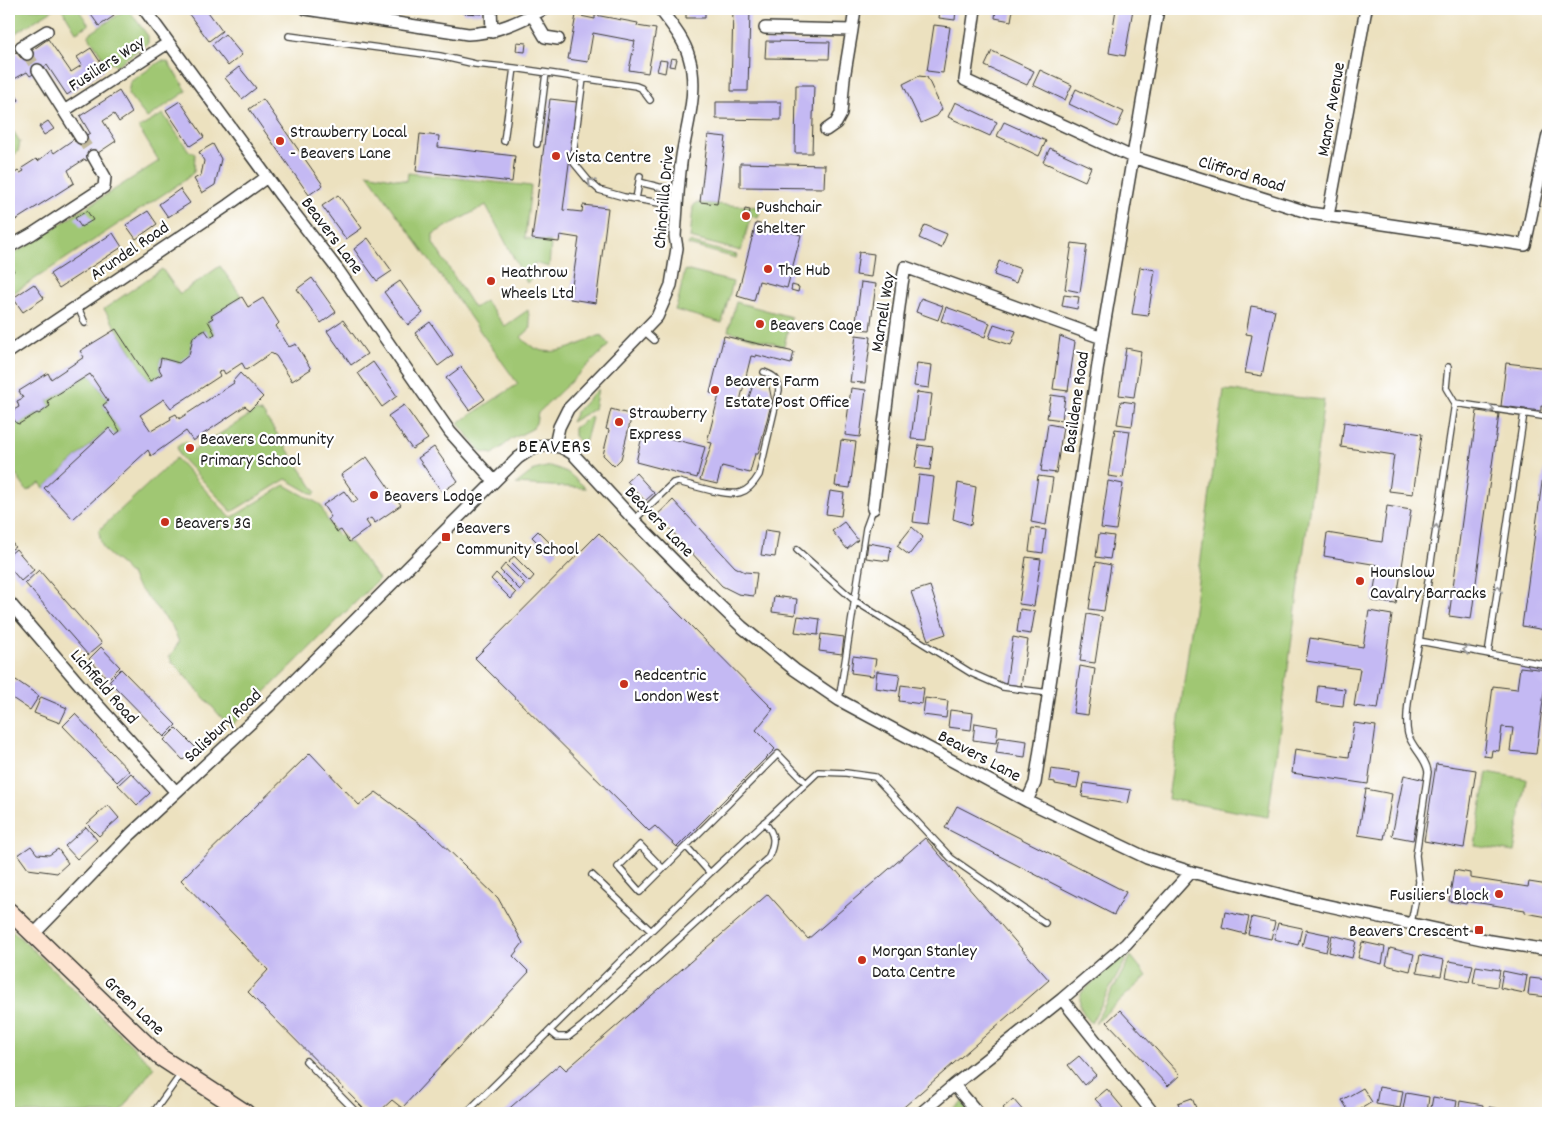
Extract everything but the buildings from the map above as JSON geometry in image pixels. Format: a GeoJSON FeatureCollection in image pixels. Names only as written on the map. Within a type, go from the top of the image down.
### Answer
{"type":"FeatureCollection","features":[{"type":"Feature","properties":{"kind":"street","name":"Beavers Lane"},"geometry":{"type":"LineString","coordinates":[[144,9],[267,177],[338,270],[450,432],[494,482]]}},
{"type":"Feature","properties":{"kind":"street"},"geometry":{"type":"LineString","coordinates":[[306,9],[329,11],[468,34],[492,32],[544,9]]}},
{"type":"Feature","properties":{"kind":"street"},"geometry":{"type":"LineString","coordinates":[[492,9],[492,32]]}},
{"type":"Feature","properties":{"kind":"street","name":"Chinchilla Drive"},"geometry":{"type":"LineString","coordinates":[[555,445],[559,427],[568,410],[645,332],[657,317],[671,285],[677,248],[675,236],[682,157],[693,83],[689,57],[679,33],[660,9]]}},
{"type":"Feature","properties":{"kind":"street"},"geometry":{"type":"LineString","coordinates":[[826,130],[836,123],[841,114],[844,78],[855,9]]}},
{"type":"Feature","properties":{"kind":"street","name":"Clifford Road"},"geometry":{"type":"LineString","coordinates":[[975,9],[965,80],[1132,157],[1310,213],[1525,245],[1548,135]]}},
{"type":"Feature","properties":{"kind":"street","name":"Basildene Road"},"geometry":{"type":"LineString","coordinates":[[1028,801],[1035,782],[1102,338],[1158,9]]}},
{"type":"Feature","properties":{"kind":"street","name":"Manor Avenue"},"geometry":{"type":"LineString","coordinates":[[1328,216],[1366,9]]}},
{"type":"Feature","properties":{"kind":"street"},"geometry":{"type":"LineString","coordinates":[[532,15],[545,37],[558,39]]}},
{"type":"Feature","properties":{"kind":"street"},"geometry":{"type":"LineString","coordinates":[[765,28],[852,30]]}},
{"type":"Feature","properties":{"kind":"street"},"geometry":{"type":"LineString","coordinates":[[27,54],[21,47],[47,31]]}},
{"type":"Feature","properties":{"kind":"street","name":"Fusiliers Way"},"geometry":{"type":"LineString","coordinates":[[81,138],[64,111],[168,43]]}},
{"type":"Feature","properties":{"kind":"street"},"geometry":{"type":"LineString","coordinates":[[38,70],[64,111]]}},
{"type":"Feature","properties":{"kind":"street"},"geometry":{"type":"LineString","coordinates":[[9,247],[104,187],[106,177],[93,156]]}},
{"type":"Feature","properties":{"kind":"street","name":"Arundel Road"},"geometry":{"type":"LineString","coordinates":[[9,352],[267,177]]}},
{"type":"Feature","properties":{"kind":"street","name":"Marnell Way"},"geometry":{"type":"LineString","coordinates":[[873,509],[905,267],[1102,338]]}},
{"type":"Feature","properties":{"kind":"street","name":"Beavers Lane"},"geometry":{"type":"LineString","coordinates":[[555,445],[573,454],[634,520],[742,627],[795,670],[839,700],[1028,801],[1138,854],[1191,872],[1302,900],[1492,941],[1548,950]]}},
{"type":"Feature","properties":{"kind":"street"},"geometry":{"type":"LineString","coordinates":[[494,482],[518,458],[528,451],[555,445]]}},
{"type":"Feature","properties":{"kind":"street","name":"Salisbury Road"},"geometry":{"type":"LineString","coordinates":[[33,935],[131,834],[269,706],[494,482]]}},
{"type":"Feature","properties":{"kind":"street","name":"Lichfield Road"},"geometry":{"type":"LineString","coordinates":[[9,602],[92,699],[176,792]]}},
{"type":"Feature","properties":{"kind":"street"},"geometry":{"type":"LineString","coordinates":[[921,1113],[1062,999],[1126,944],[1191,872]]}},
{"type":"Feature","properties":{"kind":"street","name":"Green Lane"},"geometry":{"type":"LineString","coordinates":[[9,911],[160,1057],[246,1113]]}},
{"type":"Feature","properties":{"kind":"street"},"geometry":{"type":"LineString","coordinates":[[1062,999],[1153,1113]]}},
{"type":"Feature","properties":{"kind":"street"},"geometry":{"type":"LineString","coordinates":[[954,1085],[978,1113]]}},
{"type":"Feature","properties":{"kind":"lane"},"geometry":{"type":"LineString","coordinates":[[289,36],[440,56],[475,64],[636,86],[641,88],[650,100]]}},
{"type":"Feature","properties":{"kind":"lane"},"geometry":{"type":"LineString","coordinates":[[504,141],[514,68]]}},
{"type":"Feature","properties":{"kind":"lane"},"geometry":{"type":"LineString","coordinates":[[537,144],[546,73]]}},
{"type":"Feature","properties":{"kind":"lane"},"geometry":{"type":"LineString","coordinates":[[583,79],[573,155],[574,163],[599,190],[677,206]]}},
{"type":"Feature","properties":{"kind":"lane"},"geometry":{"type":"LineString","coordinates":[[636,199],[640,179],[658,187],[679,189]]}},
{"type":"Feature","properties":{"kind":"lane"},"geometry":{"type":"LineString","coordinates":[[77,305],[84,323]]}},
{"type":"Feature","properties":{"kind":"lane"},"geometry":{"type":"LineString","coordinates":[[645,332],[654,340]]}},
{"type":"Feature","properties":{"kind":"lane"},"geometry":{"type":"LineString","coordinates":[[1411,923],[1419,882],[1416,861],[1417,846],[1428,772],[1426,762],[1409,736],[1406,722],[1455,403],[1446,388],[1448,367]]}},
{"type":"Feature","properties":{"kind":"lane"},"geometry":{"type":"LineString","coordinates":[[634,520],[673,483],[678,482],[732,495],[745,491],[754,485],[759,475],[779,390],[779,381],[774,376],[764,372]]}},
{"type":"Feature","properties":{"kind":"lane"},"geometry":{"type":"LineString","coordinates":[[1455,403],[1548,417]]}},
{"type":"Feature","properties":{"kind":"lane"},"geometry":{"type":"LineString","coordinates":[[1488,654],[1524,413]]}},
{"type":"Feature","properties":{"kind":"lane"},"geometry":{"type":"LineString","coordinates":[[839,700],[866,528],[873,509]]}},
{"type":"Feature","properties":{"kind":"lane"},"geometry":{"type":"LineString","coordinates":[[797,550],[855,601],[972,673],[1003,687],[1049,693]]}},
{"type":"Feature","properties":{"kind":"lane"},"geometry":{"type":"LineString","coordinates":[[1418,641],[1548,665]]}},
{"type":"Feature","properties":{"kind":"lane"},"geometry":{"type":"LineString","coordinates":[[663,869],[640,845],[618,868],[640,892],[663,869],[686,846],[778,754],[806,783]]}},
{"type":"Feature","properties":{"kind":"lane"},"geometry":{"type":"LineString","coordinates":[[466,1113],[710,873],[818,772],[875,777],[951,858],[1045,923]]}},
{"type":"Feature","properties":{"kind":"lane"},"geometry":{"type":"LineString","coordinates":[[550,1031],[557,1038],[568,1037],[581,1027],[768,858],[774,844],[771,830],[764,822]]}},
{"type":"Feature","properties":{"kind":"lane"},"geometry":{"type":"LineString","coordinates":[[686,846],[710,873]]}},
{"type":"Feature","properties":{"kind":"lane"},"geometry":{"type":"LineString","coordinates":[[592,875],[651,932]]}},
{"type":"Feature","properties":{"kind":"lane"},"geometry":{"type":"LineString","coordinates":[[306,1061],[358,1113]]}},
{"type":"Feature","properties":{"kind":"lane"},"geometry":{"type":"LineString","coordinates":[[153,1113],[183,1072]]}},
{"type":"Feature","properties":{"kind":"green space"},"geometry":{"type":"Polygon","coordinates":[[[14,9],[54,9],[9,37],[9,12],[14,9]]]}},
{"type":"Feature","properties":{"kind":"green space"},"geometry":{"type":"Polygon","coordinates":[[[62,9],[78,9],[89,25],[76,32],[62,9]]]}},
{"type":"Feature","properties":{"kind":"green space"},"geometry":{"type":"Polygon","coordinates":[[[127,9],[148,36],[148,43],[117,65],[106,62],[88,35],[127,9]]]}},
{"type":"Feature","properties":{"kind":"green space"},"geometry":{"type":"Polygon","coordinates":[[[161,61],[168,62],[187,91],[147,118],[128,94],[130,82],[161,61]]]}},
{"type":"Feature","properties":{"kind":"green space"},"geometry":{"type":"Polygon","coordinates":[[[163,114],[189,151],[195,154],[194,172],[185,180],[9,296],[9,257],[159,161],[139,128],[163,114]]]}},
{"type":"Feature","properties":{"kind":"green space"},"geometry":{"type":"Polygon","coordinates":[[[9,131],[14,132],[20,142],[18,152],[9,158],[9,131]]]}},
{"type":"Feature","properties":{"kind":"green space"},"geometry":{"type":"Polygon","coordinates":[[[367,173],[407,181],[408,173],[531,186],[525,238],[551,242],[549,267],[534,263],[532,278],[527,283],[486,205],[433,234],[433,243],[474,308],[485,301],[505,326],[528,310],[531,328],[521,337],[530,345],[549,352],[560,351],[601,335],[609,345],[538,413],[536,423],[532,429],[512,439],[493,454],[481,452],[458,423],[518,384],[367,173]]]}},
{"type":"Feature","properties":{"kind":"green space"},"geometry":{"type":"Polygon","coordinates":[[[696,203],[761,207],[758,218],[751,216],[750,210],[745,209],[743,218],[750,219],[741,251],[690,238],[693,207],[696,203]]]}},
{"type":"Feature","properties":{"kind":"green space"},"geometry":{"type":"Polygon","coordinates":[[[689,242],[737,255],[736,258],[688,245],[689,242]]]}},
{"type":"Feature","properties":{"kind":"green space"},"geometry":{"type":"Polygon","coordinates":[[[220,266],[242,297],[212,316],[213,318],[208,321],[215,334],[210,337],[204,330],[193,337],[189,355],[179,363],[161,358],[159,369],[162,374],[150,381],[104,309],[162,269],[180,294],[220,266]]]}},
{"type":"Feature","properties":{"kind":"green space"},"geometry":{"type":"Polygon","coordinates":[[[685,270],[733,282],[722,323],[675,310],[685,270]]]}},
{"type":"Feature","properties":{"kind":"green space","name":"Beavers Cage"},"geometry":{"type":"Polygon","coordinates":[[[736,302],[791,317],[784,346],[728,331],[736,302]]]}},
{"type":"Feature","properties":{"kind":"green space"},"geometry":{"type":"Polygon","coordinates":[[[90,374],[108,401],[103,405],[120,431],[115,435],[108,428],[44,488],[40,483],[27,491],[9,465],[9,431],[12,429],[10,427],[37,413],[39,414],[50,406],[47,401],[90,374]]]}},
{"type":"Feature","properties":{"kind":"green space"},"geometry":{"type":"Polygon","coordinates":[[[598,389],[594,409],[571,422],[576,412],[598,389]]]}},
{"type":"Feature","properties":{"kind":"green space"},"geometry":{"type":"Polygon","coordinates":[[[1224,390],[1324,400],[1268,817],[1168,799],[1224,390]]]}},
{"type":"Feature","properties":{"kind":"green space"},"geometry":{"type":"Polygon","coordinates":[[[256,411],[263,413],[316,492],[314,495],[286,479],[231,511],[180,456],[177,447],[186,441],[193,451],[256,411]]]}},
{"type":"Feature","properties":{"kind":"green space"},"geometry":{"type":"Polygon","coordinates":[[[591,416],[584,447],[574,436],[574,428],[591,416]]]}},
{"type":"Feature","properties":{"kind":"green space"},"geometry":{"type":"Polygon","coordinates":[[[176,458],[231,518],[285,485],[321,505],[328,521],[339,536],[341,534],[347,543],[350,542],[379,579],[230,727],[169,658],[179,642],[172,626],[135,583],[131,574],[106,552],[100,539],[99,530],[176,458]]]}},
{"type":"Feature","properties":{"kind":"green space"},"geometry":{"type":"Polygon","coordinates":[[[551,466],[567,472],[586,488],[516,484],[534,470],[551,466]]]}},
{"type":"Feature","properties":{"kind":"green space"},"geometry":{"type":"Polygon","coordinates":[[[1487,772],[1526,779],[1514,852],[1475,846],[1487,772]]]}},
{"type":"Feature","properties":{"kind":"green space"},"geometry":{"type":"Polygon","coordinates":[[[9,927],[154,1067],[120,1113],[9,1113],[9,927]]]}},
{"type":"Feature","properties":{"kind":"green space"},"geometry":{"type":"Polygon","coordinates":[[[1128,953],[1091,1023],[1080,1005],[1082,992],[1124,954],[1128,953]]]}},
{"type":"Feature","properties":{"kind":"green space"},"geometry":{"type":"Polygon","coordinates":[[[1131,956],[1147,976],[1095,1023],[1131,956]]]}},
{"type":"Feature","properties":{"kind":"green space"},"geometry":{"type":"Polygon","coordinates":[[[962,1102],[973,1113],[949,1113],[962,1102]]]}},
{"type":"Feature","properties":{"kind":"tunnel"},"geometry":{"type":"LineString","coordinates":[[27,54],[38,70]]}},
{"type":"Feature","properties":{"kind":"tunnel"},"geometry":{"type":"LineString","coordinates":[[81,138],[93,156]]}},
{"type":"Feature","properties":{"kind":"place","name":"Strawberry Local - Beavers Lane"},"geometry":{"type":"Point","coordinates":[280,141]}},
{"type":"Feature","properties":{"kind":"place","name":"Vista Centre"},"geometry":{"type":"Point","coordinates":[556,156]}},
{"type":"Feature","properties":{"kind":"place","name":"Pushchair shelter"},"geometry":{"type":"Point","coordinates":[746,216]}},
{"type":"Feature","properties":{"kind":"place","name":"The Hub"},"geometry":{"type":"Point","coordinates":[768,269]}},
{"type":"Feature","properties":{"kind":"place","name":"Heathrow Wheels Ltd"},"geometry":{"type":"Point","coordinates":[491,281]}},
{"type":"Feature","properties":{"kind":"place","name":"Beavers Cage"},"geometry":{"type":"Point","coordinates":[760,324]}},
{"type":"Feature","properties":{"kind":"place","name":"Beavers Farm Estate Post Office"},"geometry":{"type":"Point","coordinates":[715,390]}},
{"type":"Feature","properties":{"kind":"place","name":"Strawberry Express"},"geometry":{"type":"Point","coordinates":[619,422]}},
{"type":"Feature","properties":{"kind":"place","name":"Beavers Community Primary School"},"geometry":{"type":"Point","coordinates":[190,448]}},
{"type":"Feature","properties":{"kind":"place","name":"Beavers Lodge"},"geometry":{"type":"Point","coordinates":[374,495]}},
{"type":"Feature","properties":{"kind":"place","name":"Beavers 3G"},"geometry":{"type":"Point","coordinates":[165,522]}},
{"type":"Feature","properties":{"kind":"place","name":"Beavers Community School"},"geometry":{"type":"Point","coordinates":[446,537]}},
{"type":"Feature","properties":{"kind":"place","name":"Hounslow Cavalry Barracks"},"geometry":{"type":"Point","coordinates":[1360,581]}},
{"type":"Feature","properties":{"kind":"place","name":"Redcentric London West"},"geometry":{"type":"Point","coordinates":[624,684]}},
{"type":"Feature","properties":{"kind":"place","name":"Fusiliers' Block"},"geometry":{"type":"Point","coordinates":[1499,894]}},
{"type":"Feature","properties":{"kind":"place","name":"Beavers Crescent"},"geometry":{"type":"Point","coordinates":[1479,930]}},
{"type":"Feature","properties":{"kind":"place","name":"Morgan Stanley Data Centre"},"geometry":{"type":"Point","coordinates":[862,960]}},
{"type":"Feature","properties":{"kind":"district","name":"BEAVERS"},"geometry":{"type":"Point","coordinates":[555,445]}}]}
